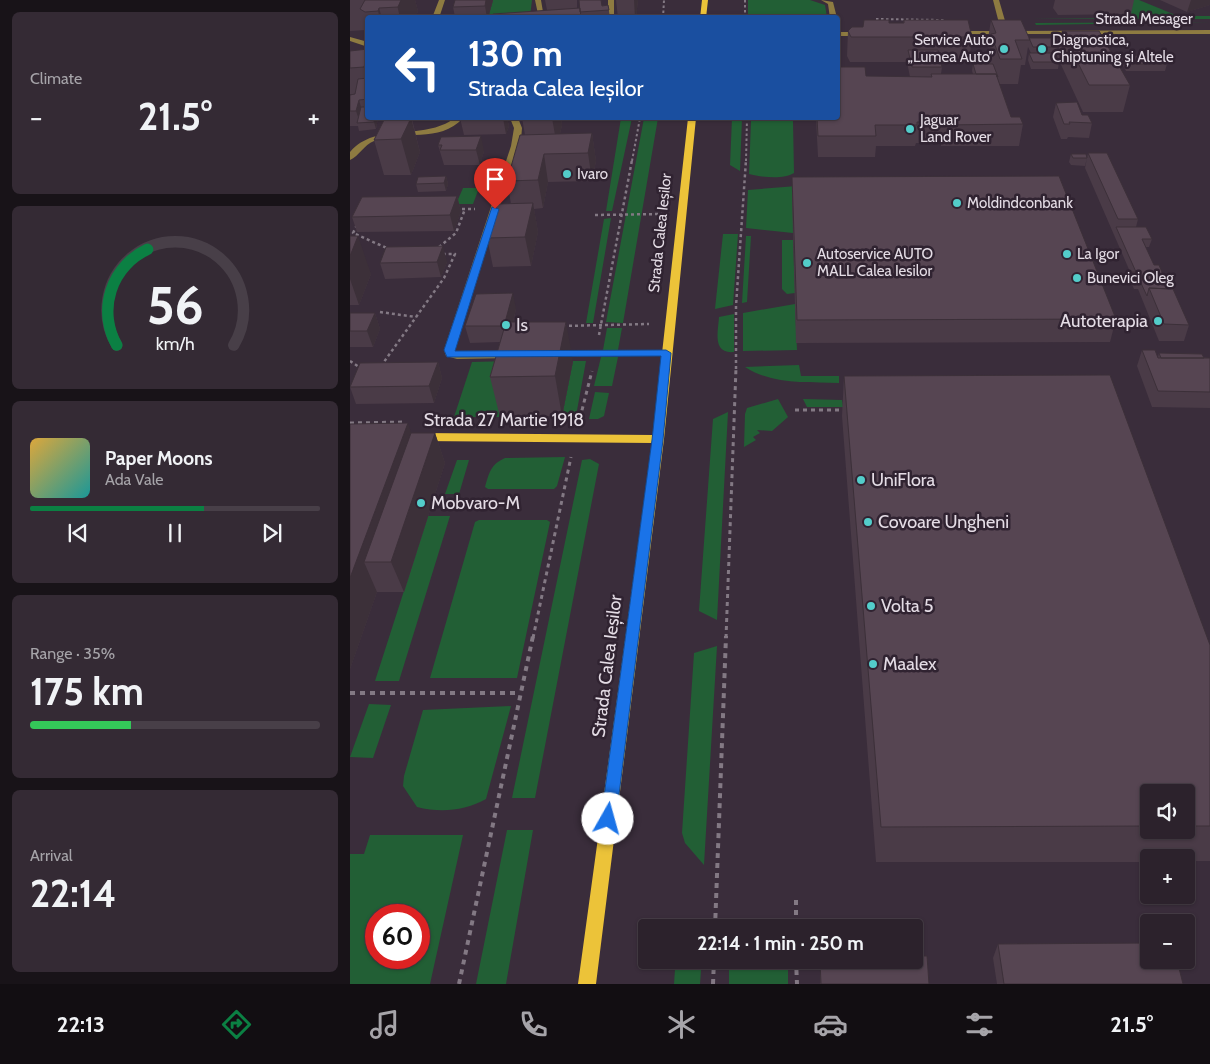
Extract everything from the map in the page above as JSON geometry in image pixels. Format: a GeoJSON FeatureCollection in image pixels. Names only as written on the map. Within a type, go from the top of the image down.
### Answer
{"type":"FeatureCollection","features":[{"type":"Feature","properties":{"kind":"main road"},"geometry":{"type":"LineString","coordinates":[[704,15],[706,0]]}},
{"type":"Feature","properties":{"kind":"main road","name":"Strada Calea Ieșilor"},"geometry":{"type":"LineString","coordinates":[[587,984],[658,440],[692,120]]}},
{"type":"Feature","properties":{"kind":"main road","name":"Strada 27 Martie 1918"},"geometry":{"type":"LineString","coordinates":[[409,437],[658,440]]}},
{"type":"Feature","properties":{"kind":"street"},"geometry":{"type":"LineString","coordinates":[[436,15],[442,0]]}},
{"type":"Feature","properties":{"kind":"street"},"geometry":{"type":"LineString","coordinates":[[538,0],[540,14],[550,15]]}},
{"type":"Feature","properties":{"kind":"street"},"geometry":{"type":"LineString","coordinates":[[583,15],[612,14],[611,0]]}},
{"type":"Feature","properties":{"kind":"street"},"geometry":{"type":"LineString","coordinates":[[824,0],[831,3],[833,15]]}},
{"type":"Feature","properties":{"kind":"street"},"geometry":{"type":"LineString","coordinates":[[996,0],[1005,33]]}},
{"type":"Feature","properties":{"kind":"street","name":"Strada Mesager"},"geometry":{"type":"LineString","coordinates":[[947,34],[1210,32]]}},
{"type":"Feature","properties":{"kind":"street"},"geometry":{"type":"LineString","coordinates":[[840,34],[877,34]]}},
{"type":"Feature","properties":{"kind":"street"},"geometry":{"type":"LineString","coordinates":[[350,39],[365,44]]}},
{"type":"Feature","properties":{"kind":"street"},"geometry":{"type":"LineString","coordinates":[[350,157],[353,148],[374,138],[433,132],[457,120]]}},
{"type":"Feature","properties":{"kind":"street"},"geometry":{"type":"LineString","coordinates":[[516,120],[519,132],[449,350],[450,354],[526,355]]}},
{"type":"Feature","properties":{"kind":"street"},"geometry":{"type":"LineString","coordinates":[[546,354],[666,353]]}},
{"type":"Feature","properties":{"kind":"path"},"geometry":{"type":"LineString","coordinates":[[664,0],[664,15]]}},
{"type":"Feature","properties":{"kind":"path"},"geometry":{"type":"LineString","coordinates":[[745,0],[745,15]]}},
{"type":"Feature","properties":{"kind":"path"},"geometry":{"type":"LineString","coordinates":[[579,422],[601,325],[640,120]]}},
{"type":"Feature","properties":{"kind":"path"},"geometry":{"type":"LineString","coordinates":[[715,919],[736,389],[736,306],[747,120]]}},
{"type":"Feature","properties":{"kind":"path"},"geometry":{"type":"LineString","coordinates":[[457,209],[459,204]]}},
{"type":"Feature","properties":{"kind":"path"},"geometry":{"type":"LineString","coordinates":[[448,209],[495,209]]}},
{"type":"Feature","properties":{"kind":"path"},"geometry":{"type":"LineString","coordinates":[[437,249],[456,233],[465,209]]}},
{"type":"Feature","properties":{"kind":"path"},"geometry":{"type":"LineString","coordinates":[[595,215],[681,214]]}},
{"type":"Feature","properties":{"kind":"path"},"geometry":{"type":"LineString","coordinates":[[361,218],[353,233],[395,252]]}},
{"type":"Feature","properties":{"kind":"path"},"geometry":{"type":"LineString","coordinates":[[379,368],[444,278],[454,254],[437,254]]}},
{"type":"Feature","properties":{"kind":"path"},"geometry":{"type":"LineString","coordinates":[[380,312],[416,317]]}},
{"type":"Feature","properties":{"kind":"path"},"geometry":{"type":"LineString","coordinates":[[560,326],[670,324]]}},
{"type":"Feature","properties":{"kind":"path"},"geometry":{"type":"LineString","coordinates":[[350,360],[367,371]]}},
{"type":"Feature","properties":{"kind":"path"},"geometry":{"type":"LineString","coordinates":[[795,410],[846,410]]}},
{"type":"Feature","properties":{"kind":"path"},"geometry":{"type":"LineString","coordinates":[[459,984],[571,457]]}},
{"type":"Feature","properties":{"kind":"path"},"geometry":{"type":"LineString","coordinates":[[432,503],[468,503]]}},
{"type":"Feature","properties":{"kind":"path"},"geometry":{"type":"LineString","coordinates":[[350,693],[520,693]]}},
{"type":"Feature","properties":{"kind":"path"},"geometry":{"type":"LineString","coordinates":[[796,900],[796,919]]}},
{"type":"Feature","properties":{"kind":"path"},"geometry":{"type":"LineString","coordinates":[[712,984],[713,969]]}},
{"type":"Feature","properties":{"kind":"path"},"geometry":{"type":"LineString","coordinates":[[796,969],[797,984]]}},
{"type":"Feature","properties":{"kind":"green space"},"geometry":{"type":"Polygon","coordinates":[[[493,0],[532,0],[530,15],[489,15],[493,0]]]}},
{"type":"Feature","properties":{"kind":"green space"},"geometry":{"type":"Polygon","coordinates":[[[748,0],[810,0],[825,5],[827,15],[748,15],[748,0]]]}},
{"type":"Feature","properties":{"kind":"green space"},"geometry":{"type":"Polygon","coordinates":[[[1086,0],[1139,0],[1178,16],[1210,16],[1210,19],[1031,19],[1134,18],[1125,7],[1086,0]]]}},
{"type":"Feature","properties":{"kind":"green space"},"geometry":{"type":"Polygon","coordinates":[[[1210,22],[1036,25],[1035,23],[1210,22]]]}},
{"type":"Feature","properties":{"kind":"green space"},"geometry":{"type":"Polygon","coordinates":[[[621,120],[632,120],[612,211],[606,211],[621,120]]]}},
{"type":"Feature","properties":{"kind":"green space"},"geometry":{"type":"Polygon","coordinates":[[[644,120],[658,120],[623,323],[606,322],[644,120]]]}},
{"type":"Feature","properties":{"kind":"green space"},"geometry":{"type":"Polygon","coordinates":[[[732,120],[742,120],[740,171],[730,165],[732,120]]]}},
{"type":"Feature","properties":{"kind":"green space"},"geometry":{"type":"Polygon","coordinates":[[[751,121],[793,121],[794,173],[784,177],[766,177],[749,174],[751,121]]]}},
{"type":"Feature","properties":{"kind":"green space"},"geometry":{"type":"Polygon","coordinates":[[[797,186],[793,233],[746,228],[748,190],[797,186]]]}},
{"type":"Feature","properties":{"kind":"green space"},"geometry":{"type":"Polygon","coordinates":[[[463,188],[479,188],[473,204],[456,204],[463,188]]]}},
{"type":"Feature","properties":{"kind":"green space"},"geometry":{"type":"Polygon","coordinates":[[[611,218],[593,323],[586,323],[604,219],[611,218]]]}},
{"type":"Feature","properties":{"kind":"green space"},"geometry":{"type":"Polygon","coordinates":[[[723,234],[738,234],[733,305],[715,309],[723,234]]]}},
{"type":"Feature","properties":{"kind":"green space"},"geometry":{"type":"Polygon","coordinates":[[[746,236],[751,236],[747,302],[742,303],[746,236]]]}},
{"type":"Feature","properties":{"kind":"green space"},"geometry":{"type":"Polygon","coordinates":[[[782,240],[793,240],[795,293],[787,294],[782,289],[782,240]]]}},
{"type":"Feature","properties":{"kind":"green space"},"geometry":{"type":"Polygon","coordinates":[[[795,304],[797,350],[743,351],[743,313],[795,304]]]}},
{"type":"Feature","properties":{"kind":"green space"},"geometry":{"type":"Polygon","coordinates":[[[734,314],[734,352],[727,352],[719,346],[719,317],[734,314]]]}},
{"type":"Feature","properties":{"kind":"green space"},"geometry":{"type":"Polygon","coordinates":[[[607,328],[622,328],[618,350],[603,350],[607,328]]]}},
{"type":"Feature","properties":{"kind":"green space"},"geometry":{"type":"Polygon","coordinates":[[[601,357],[618,357],[612,386],[594,386],[601,357]]]}},
{"type":"Feature","properties":{"kind":"green space"},"geometry":{"type":"Polygon","coordinates":[[[515,361],[500,417],[454,417],[472,362],[515,361]]]}},
{"type":"Feature","properties":{"kind":"green space"},"geometry":{"type":"Polygon","coordinates":[[[573,361],[586,361],[576,416],[562,416],[573,361]]]}},
{"type":"Feature","properties":{"kind":"green space"},"geometry":{"type":"Polygon","coordinates":[[[799,365],[801,376],[839,376],[839,383],[779,380],[756,373],[745,367],[799,365]]]}},
{"type":"Feature","properties":{"kind":"green space"},"geometry":{"type":"Polygon","coordinates":[[[595,392],[609,393],[604,416],[598,419],[589,419],[595,392]]]}},
{"type":"Feature","properties":{"kind":"green space"},"geometry":{"type":"Polygon","coordinates":[[[778,399],[788,417],[772,431],[757,430],[760,433],[753,437],[756,440],[744,447],[745,414],[747,408],[778,399]]]}},
{"type":"Feature","properties":{"kind":"green space"},"geometry":{"type":"Polygon","coordinates":[[[803,399],[842,400],[843,407],[807,407],[803,399]]]}},
{"type":"Feature","properties":{"kind":"green space"},"geometry":{"type":"Polygon","coordinates":[[[728,412],[717,620],[699,611],[713,419],[728,412]]]}},
{"type":"Feature","properties":{"kind":"green space"},"geometry":{"type":"Polygon","coordinates":[[[565,457],[557,486],[554,489],[488,489],[485,487],[489,473],[500,460],[505,458],[565,457]]]}},
{"type":"Feature","properties":{"kind":"green space"},"geometry":{"type":"Polygon","coordinates":[[[590,459],[599,464],[535,798],[512,798],[582,460],[590,459]]]}},
{"type":"Feature","properties":{"kind":"green space"},"geometry":{"type":"Polygon","coordinates":[[[457,460],[469,460],[459,494],[445,494],[457,460]]]}},
{"type":"Feature","properties":{"kind":"green space"},"geometry":{"type":"Polygon","coordinates":[[[428,516],[450,516],[399,681],[375,681],[428,516]]]}},
{"type":"Feature","properties":{"kind":"green space"},"geometry":{"type":"Polygon","coordinates":[[[479,520],[547,520],[550,522],[517,678],[430,678],[475,522],[479,520]]]}},
{"type":"Feature","properties":{"kind":"green space"},"geometry":{"type":"Polygon","coordinates":[[[717,646],[704,865],[685,843],[682,833],[694,653],[717,646]]]}},
{"type":"Feature","properties":{"kind":"green space"},"geometry":{"type":"Polygon","coordinates":[[[369,704],[391,705],[373,758],[350,757],[369,704]]]}},
{"type":"Feature","properties":{"kind":"green space"},"geometry":{"type":"Polygon","coordinates":[[[511,706],[486,799],[452,810],[417,807],[403,786],[404,776],[423,710],[511,706]]]}},
{"type":"Feature","properties":{"kind":"green space"},"geometry":{"type":"Polygon","coordinates":[[[507,830],[533,830],[506,984],[476,984],[507,830]]]}},
{"type":"Feature","properties":{"kind":"green space"},"geometry":{"type":"Polygon","coordinates":[[[370,835],[463,835],[430,984],[350,984],[350,854],[364,854],[370,835]]]}},
{"type":"Feature","properties":{"kind":"green space"},"geometry":{"type":"Polygon","coordinates":[[[675,969],[701,970],[700,984],[674,984],[675,969]]]}},
{"type":"Feature","properties":{"kind":"green space"},"geometry":{"type":"Polygon","coordinates":[[[729,969],[788,969],[788,984],[729,984],[729,969]]]}},
{"type":"Feature","properties":{"kind":"building"},"geometry":{"type":"Polygon","coordinates":[[[365,0],[401,0],[398,7],[379,8],[378,11],[365,12],[360,9],[365,0]]]}},
{"type":"Feature","properties":{"kind":"building"},"geometry":{"type":"Polygon","coordinates":[[[455,0],[486,0],[485,6],[453,7],[455,0]]]}},
{"type":"Feature","properties":{"kind":"building"},"geometry":{"type":"Polygon","coordinates":[[[579,0],[601,0],[602,6],[608,5],[609,10],[580,12],[579,0]]]}},
{"type":"Feature","properties":{"kind":"building"},"geometry":{"type":"Polygon","coordinates":[[[580,8],[581,15],[493,15],[580,8]]]}},
{"type":"Feature","properties":{"kind":"building"},"geometry":{"type":"Polygon","coordinates":[[[864,20],[889,20],[889,23],[904,23],[904,20],[968,20],[972,37],[851,37],[848,31],[852,27],[863,27],[864,20]]]}},
{"type":"Feature","properties":{"kind":"building"},"geometry":{"type":"Polygon","coordinates":[[[991,20],[1021,20],[1030,40],[1015,40],[1022,59],[1000,59],[991,34],[996,33],[991,20]]]}},
{"type":"Feature","properties":{"kind":"building"},"geometry":{"type":"Polygon","coordinates":[[[1062,31],[1099,31],[1130,85],[1089,85],[1062,31]]]}},
{"type":"Feature","properties":{"kind":"building"},"geometry":{"type":"Polygon","coordinates":[[[1029,38],[1053,38],[1058,47],[1033,47],[1029,38]]]}},
{"type":"Feature","properties":{"kind":"building"},"geometry":{"type":"Polygon","coordinates":[[[365,49],[364,67],[350,68],[350,51],[365,49]]]}},
{"type":"Feature","properties":{"kind":"building"},"geometry":{"type":"Polygon","coordinates":[[[908,50],[938,50],[942,67],[912,67],[908,50]]]}},
{"type":"Feature","properties":{"kind":"building"},"geometry":{"type":"Polygon","coordinates":[[[1029,53],[1055,53],[1059,62],[1033,62],[1029,53]]]}},
{"type":"Feature","properties":{"kind":"building"},"geometry":{"type":"Polygon","coordinates":[[[1123,55],[1162,56],[1167,64],[1128,64],[1123,55]]]}},
{"type":"Feature","properties":{"kind":"building"},"geometry":{"type":"Polygon","coordinates":[[[973,64],[993,64],[998,77],[996,74],[976,74],[973,64]]]}},
{"type":"Feature","properties":{"kind":"building"},"geometry":{"type":"Polygon","coordinates":[[[840,67],[865,67],[866,76],[932,77],[931,74],[996,74],[1011,117],[1020,117],[1023,124],[944,125],[943,122],[917,122],[917,125],[875,125],[876,136],[818,136],[817,120],[840,120],[840,67]]]}},
{"type":"Feature","properties":{"kind":"building"},"geometry":{"type":"Polygon","coordinates":[[[365,78],[365,99],[359,100],[356,111],[350,111],[350,95],[355,94],[358,79],[365,78]]]}},
{"type":"Feature","properties":{"kind":"building"},"geometry":{"type":"Polygon","coordinates":[[[1077,102],[1082,115],[1088,115],[1092,123],[1069,122],[1070,124],[1064,124],[1056,103],[1077,102]]]}},
{"type":"Feature","properties":{"kind":"building"},"geometry":{"type":"Polygon","coordinates":[[[361,107],[365,107],[365,120],[374,120],[374,122],[357,123],[361,107]]]}},
{"type":"Feature","properties":{"kind":"building"},"geometry":{"type":"Polygon","coordinates":[[[384,120],[410,120],[401,139],[374,140],[384,120]]]}},
{"type":"Feature","properties":{"kind":"building"},"geometry":{"type":"Polygon","coordinates":[[[592,133],[588,153],[544,154],[538,180],[507,181],[520,135],[592,133]]]}},
{"type":"Feature","properties":{"kind":"building"},"geometry":{"type":"Polygon","coordinates":[[[481,136],[476,150],[440,150],[442,145],[438,145],[441,137],[481,136]]]}},
{"type":"Feature","properties":{"kind":"building"},"geometry":{"type":"Polygon","coordinates":[[[1088,153],[1107,153],[1138,219],[1118,219],[1088,153]]]}},
{"type":"Feature","properties":{"kind":"building"},"geometry":{"type":"Polygon","coordinates":[[[1071,154],[1086,154],[1087,158],[1073,158],[1071,154]]]}},
{"type":"Feature","properties":{"kind":"building"},"geometry":{"type":"Polygon","coordinates":[[[446,176],[444,183],[416,184],[418,177],[446,176]]]}},
{"type":"Feature","properties":{"kind":"building"},"geometry":{"type":"Polygon","coordinates":[[[1059,176],[1116,319],[797,320],[792,177],[1059,176]]]}},
{"type":"Feature","properties":{"kind":"building"},"geometry":{"type":"Polygon","coordinates":[[[457,196],[450,215],[352,217],[362,197],[457,196]]]}},
{"type":"Feature","properties":{"kind":"building"},"geometry":{"type":"Polygon","coordinates":[[[533,203],[525,237],[487,238],[497,204],[533,203]]]}},
{"type":"Feature","properties":{"kind":"building"},"geometry":{"type":"Polygon","coordinates":[[[1116,227],[1146,227],[1152,239],[1142,239],[1154,265],[1159,265],[1169,289],[1149,288],[1147,296],[1140,281],[1136,281],[1132,272],[1136,272],[1116,227]]]}},
{"type":"Feature","properties":{"kind":"building"},"geometry":{"type":"Polygon","coordinates":[[[350,236],[358,236],[350,256],[350,236]]]}},
{"type":"Feature","properties":{"kind":"building"},"geometry":{"type":"Polygon","coordinates":[[[443,246],[437,262],[380,263],[386,247],[443,246]]]}},
{"type":"Feature","properties":{"kind":"building"},"geometry":{"type":"Polygon","coordinates":[[[1149,288],[1173,289],[1189,325],[1164,324],[1149,288]]]}},
{"type":"Feature","properties":{"kind":"building"},"geometry":{"type":"Polygon","coordinates":[[[513,293],[504,326],[465,326],[476,294],[513,293]]]}},
{"type":"Feature","properties":{"kind":"building"},"geometry":{"type":"Polygon","coordinates":[[[350,313],[375,313],[367,331],[350,331],[350,313]]]}},
{"type":"Feature","properties":{"kind":"building"},"geometry":{"type":"Polygon","coordinates":[[[506,322],[566,322],[555,376],[490,377],[506,322]]]}},
{"type":"Feature","properties":{"kind":"building"},"geometry":{"type":"Polygon","coordinates":[[[1142,350],[1155,350],[1158,358],[1210,358],[1210,392],[1158,391],[1142,350]]]}},
{"type":"Feature","properties":{"kind":"building"},"geometry":{"type":"Polygon","coordinates":[[[1159,353],[1202,354],[1204,358],[1161,358],[1159,353]]]}},
{"type":"Feature","properties":{"kind":"building"},"geometry":{"type":"Polygon","coordinates":[[[438,362],[429,386],[350,387],[360,363],[438,362]]]}},
{"type":"Feature","properties":{"kind":"building"},"geometry":{"type":"Polygon","coordinates":[[[1110,375],[1210,645],[1210,826],[1195,826],[1195,784],[1140,784],[1140,826],[881,827],[844,376],[1110,375]]]}},
{"type":"Feature","properties":{"kind":"building"},"geometry":{"type":"Polygon","coordinates":[[[408,423],[350,578],[350,424],[408,423]]]}},
{"type":"Feature","properties":{"kind":"building"},"geometry":{"type":"Polygon","coordinates":[[[411,433],[435,433],[391,562],[364,562],[411,433]]]}},
{"type":"Feature","properties":{"kind":"building"},"geometry":{"type":"Polygon","coordinates":[[[1140,943],[1140,969],[1179,969],[1183,984],[1004,984],[998,944],[1140,943]]]}},
{"type":"Feature","properties":{"kind":"building"},"geometry":{"type":"Polygon","coordinates":[[[923,956],[927,956],[929,984],[821,984],[820,969],[923,969],[923,956]]]}},
{"type":"Feature","properties":{"kind":"place","name":"Service Auto „Lumea Auto”"},"geometry":{"type":"Point","coordinates":[1004,49]}},
{"type":"Feature","properties":{"kind":"place","name":"Diagnostica, Chiptuning și Altele"},"geometry":{"type":"Point","coordinates":[1042,49]}},
{"type":"Feature","properties":{"kind":"place","name":"Jaguar Land Rover"},"geometry":{"type":"Point","coordinates":[910,129]}},
{"type":"Feature","properties":{"kind":"place","name":"Ivaro"},"geometry":{"type":"Point","coordinates":[567,174]}},
{"type":"Feature","properties":{"kind":"place","name":"Moldindconbank"},"geometry":{"type":"Point","coordinates":[957,203]}},
{"type":"Feature","properties":{"kind":"place","name":"La Igor"},"geometry":{"type":"Point","coordinates":[1067,254]}},
{"type":"Feature","properties":{"kind":"place","name":"Autoservice AUTO MALL Calea Iesilor"},"geometry":{"type":"Point","coordinates":[807,263]}},
{"type":"Feature","properties":{"kind":"place","name":"Bunevici Oleg"},"geometry":{"type":"Point","coordinates":[1077,278]}},
{"type":"Feature","properties":{"kind":"place","name":"Autoterapia"},"geometry":{"type":"Point","coordinates":[1158,321]}},
{"type":"Feature","properties":{"kind":"place","name":"Is"},"geometry":{"type":"Point","coordinates":[506,325]}},
{"type":"Feature","properties":{"kind":"place","name":"UniFlora"},"geometry":{"type":"Point","coordinates":[861,480]}},
{"type":"Feature","properties":{"kind":"place","name":"Mobvaro-M"},"geometry":{"type":"Point","coordinates":[421,503]}},
{"type":"Feature","properties":{"kind":"place","name":"Covoare Ungheni"},"geometry":{"type":"Point","coordinates":[868,522]}},
{"type":"Feature","properties":{"kind":"place","name":"Volta 5"},"geometry":{"type":"Point","coordinates":[871,606]}},
{"type":"Feature","properties":{"kind":"place","name":"Maalex"},"geometry":{"type":"Point","coordinates":[873,664]}},
{"type":"Feature","properties":{"kind":"route"},"geometry":{"type":"LineString","coordinates":[[495,209],[449,350],[450,354],[457,356],[666,353],[658,440],[608,819]]}}]}
